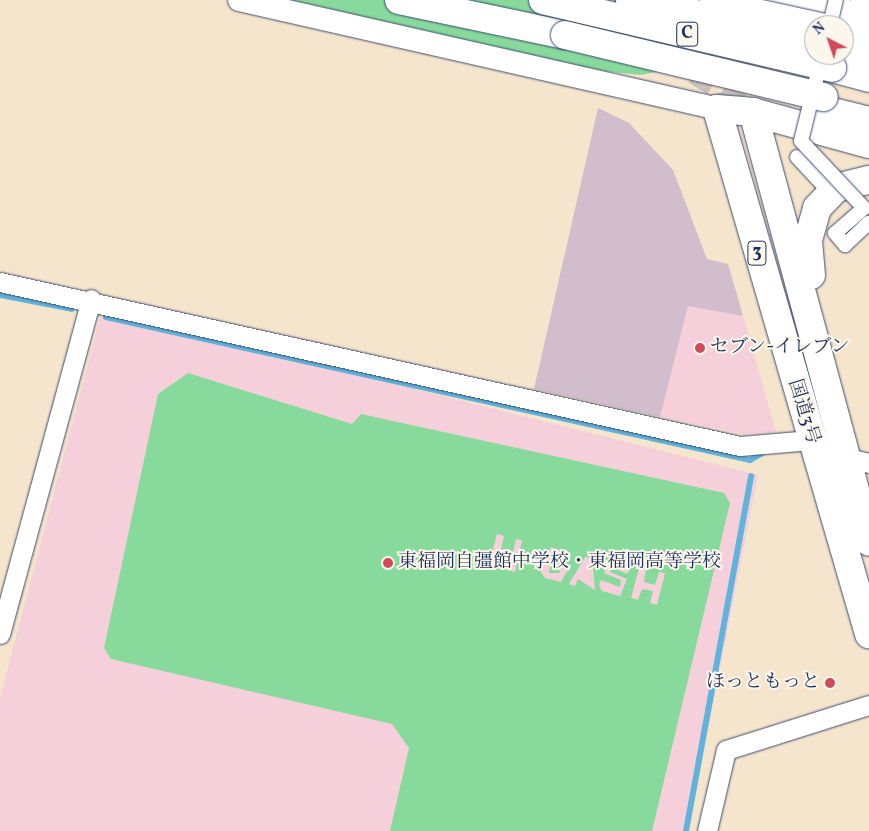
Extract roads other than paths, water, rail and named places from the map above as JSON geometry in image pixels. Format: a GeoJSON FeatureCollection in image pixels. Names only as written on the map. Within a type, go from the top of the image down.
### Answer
{"type":"FeatureCollection","features":[{"type":"Feature","properties":{"kind":"highway","name":"C"},"geometry":{"type":"LineString","coordinates":[[399,0],[565,35],[869,107]]}},
{"type":"Feature","properties":{"kind":"highway","name":"C"},"geometry":{"type":"LineString","coordinates":[[543,0],[869,78]]}},
{"type":"Feature","properties":{"kind":"highway"},"geometry":{"type":"LineString","coordinates":[[630,0],[804,38]]}},
{"type":"Feature","properties":{"kind":"highway"},"geometry":{"type":"LineString","coordinates":[[776,0],[839,15]]}},
{"type":"Feature","properties":{"kind":"highway"},"geometry":{"type":"LineString","coordinates":[[810,0],[839,15]]}},
{"type":"Feature","properties":{"kind":"highway"},"geometry":{"type":"LineString","coordinates":[[854,16],[869,18]]}},
{"type":"Feature","properties":{"kind":"highway"},"geometry":{"type":"LineString","coordinates":[[565,35],[735,88],[869,121]]}},
{"type":"Feature","properties":{"kind":"highway"},"geometry":{"type":"LineString","coordinates":[[854,49],[869,53]]}},
{"type":"Feature","properties":{"kind":"highway"},"geometry":{"type":"LineString","coordinates":[[717,108],[753,112],[869,144]]}},
{"type":"Feature","properties":{"kind":"highway","name":"国道3号"},"geometry":{"type":"LineString","coordinates":[[717,108],[811,440],[869,634]]}},
{"type":"Feature","properties":{"kind":"highway","name":"国道3号"},"geometry":{"type":"LineString","coordinates":[[753,112],[834,410],[856,460],[869,542]]}},
{"type":"Feature","properties":{"kind":"highway"},"geometry":{"type":"LineString","coordinates":[[834,410],[822,323],[806,256],[808,240],[818,208],[836,188],[869,180]]}},
{"type":"Feature","properties":{"kind":"street"},"geometry":{"type":"LineString","coordinates":[[239,0],[717,108]]}},
{"type":"Feature","properties":{"kind":"street"},"geometry":{"type":"LineString","coordinates":[[711,0],[839,15],[869,3]]}},
{"type":"Feature","properties":{"kind":"street"},"geometry":{"type":"LineString","coordinates":[[854,27],[869,39]]}},
{"type":"Feature","properties":{"kind":"street"},"geometry":{"type":"LineString","coordinates":[[820,65],[801,142],[864,208],[835,233],[845,245],[869,223]]}},
{"type":"Feature","properties":{"kind":"street"},"geometry":{"type":"LineString","coordinates":[[797,157],[823,185],[833,176]]}},
{"type":"Feature","properties":{"kind":"street"},"geometry":{"type":"LineString","coordinates":[[0,282],[91,299],[740,446],[811,440]]}},
{"type":"Feature","properties":{"kind":"street"},"geometry":{"type":"LineString","coordinates":[[0,634],[91,299]]}},
{"type":"Feature","properties":{"kind":"street"},"geometry":{"type":"LineString","coordinates":[[707,831],[726,750],[869,705]]}},
{"type":"Feature","properties":{"kind":"waterway"},"geometry":{"type":"LineString","coordinates":[[0,295],[72,309]]}},
{"type":"Feature","properties":{"kind":"waterway"},"geometry":{"type":"LineString","coordinates":[[106,317],[750,460],[767,450]]}},
{"type":"Feature","properties":{"kind":"waterway"},"geometry":{"type":"LineString","coordinates":[[686,831],[751,476]]}},
{"type":"Feature","properties":{"kind":"tunnel"},"geometry":{"type":"LineString","coordinates":[[604,0],[667,55],[753,111]]}},
{"type":"Feature","properties":{"kind":"tunnel"},"geometry":{"type":"LineString","coordinates":[[685,16],[717,109]]}},
{"type":"Feature","properties":{"kind":"tunnel"},"geometry":{"type":"LineString","coordinates":[[726,25],[753,112]]}},
{"type":"Feature","properties":{"kind":"place","name":"セブン-イレブン"},"geometry":{"type":"Point","coordinates":[700,348]}},
{"type":"Feature","properties":{"kind":"place","name":"東福岡自彊館中学校・東福岡高等学校"},"geometry":{"type":"Point","coordinates":[388,563]}},
{"type":"Feature","properties":{"kind":"place","name":"ほっともっと"},"geometry":{"type":"Point","coordinates":[830,683]}}]}
